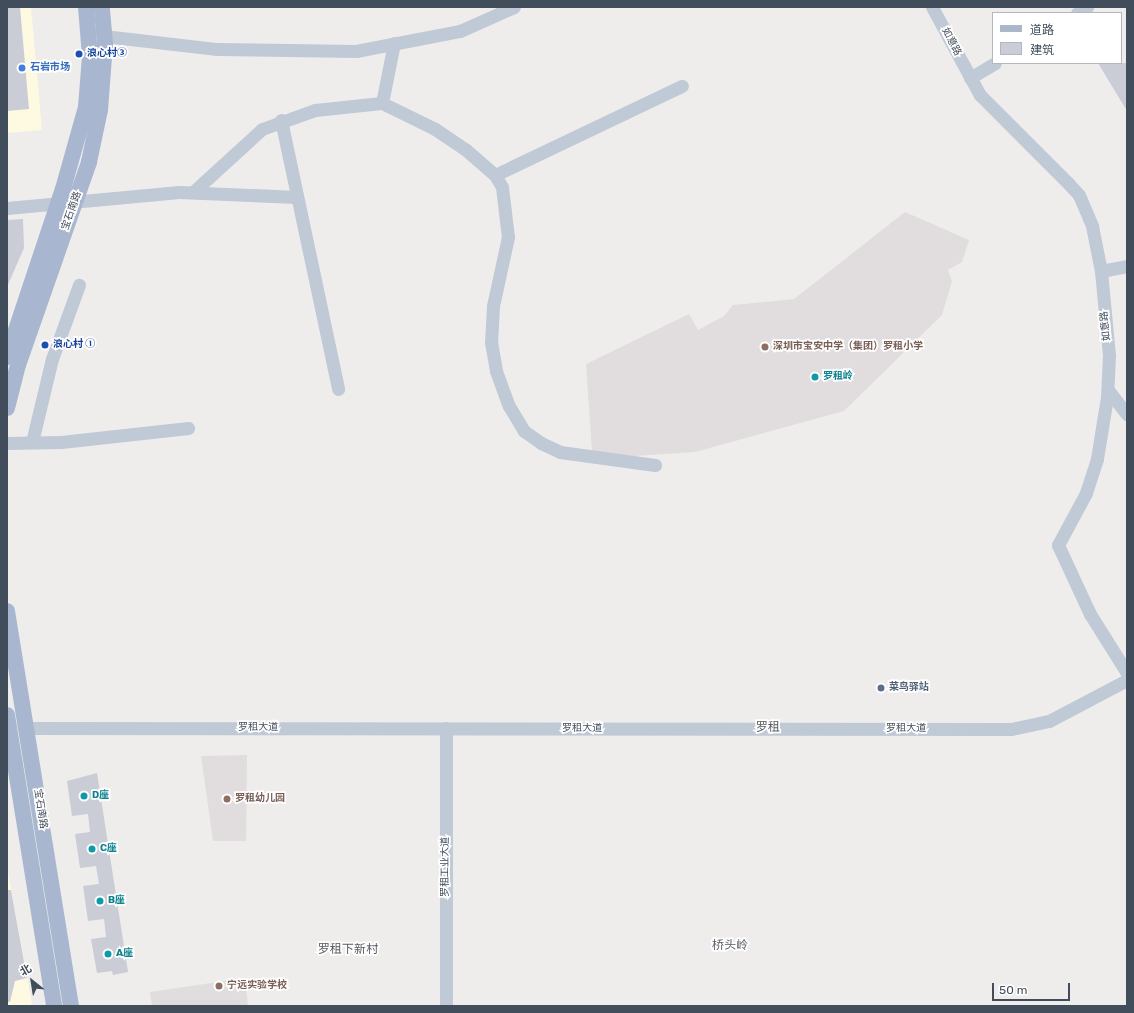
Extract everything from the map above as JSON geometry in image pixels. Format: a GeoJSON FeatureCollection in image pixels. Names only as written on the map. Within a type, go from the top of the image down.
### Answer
{"type":"FeatureCollection","features":[{"type":"Feature","properties":{"kind":"main road","name":"宝石南路"},"geometry":{"type":"LineString","coordinates":[[7,357],[58,203],[88,93],[90,39],[86,7]]}},
{"type":"Feature","properties":{"kind":"main road","name":"宝石南路"},"geometry":{"type":"LineString","coordinates":[[7,408],[18,364],[75,202],[100,110],[104,36],[102,7]]}},
{"type":"Feature","properties":{"kind":"main road","name":"宝石南路"},"geometry":{"type":"LineString","coordinates":[[7,611],[69,1005]]}},
{"type":"Feature","properties":{"kind":"main road","name":"宝石南路"},"geometry":{"type":"LineString","coordinates":[[7,715],[54,1006]]}},
{"type":"Feature","properties":{"kind":"street"},"geometry":{"type":"LineString","coordinates":[[104,36],[217,48],[356,51],[460,31],[514,7]]}},
{"type":"Feature","properties":{"kind":"street","name":"如意路"},"geometry":{"type":"LineString","coordinates":[[932,7],[970,78],[994,112],[1079,195],[1092,226],[1101,271],[1109,355],[1108,390],[1094,471],[1086,493],[1058,545],[1090,614],[1127,673]]}},
{"type":"Feature","properties":{"kind":"street"},"geometry":{"type":"LineString","coordinates":[[382,103],[394,43]]}},
{"type":"Feature","properties":{"kind":"street"},"geometry":{"type":"LineString","coordinates":[[970,78],[993,64]]}},
{"type":"Feature","properties":{"kind":"street"},"geometry":{"type":"LineString","coordinates":[[495,175],[682,86]]}},
{"type":"Feature","properties":{"kind":"street"},"geometry":{"type":"LineString","coordinates":[[193,192],[238,147],[281,120],[315,110],[382,103],[435,129],[495,175],[502,187],[508,237],[493,306],[492,342],[496,371],[509,406],[524,431],[540,443],[560,452],[655,465]]}},
{"type":"Feature","properties":{"kind":"street"},"geometry":{"type":"LineString","coordinates":[[281,120],[338,389]]}},
{"type":"Feature","properties":{"kind":"street"},"geometry":{"type":"LineString","coordinates":[[7,208],[193,192],[297,197]]}},
{"type":"Feature","properties":{"kind":"street"},"geometry":{"type":"LineString","coordinates":[[1101,271],[1127,266]]}},
{"type":"Feature","properties":{"kind":"street"},"geometry":{"type":"LineString","coordinates":[[32,442],[52,359],[79,285]]}},
{"type":"Feature","properties":{"kind":"street"},"geometry":{"type":"LineString","coordinates":[[1108,390],[1127,414]]}},
{"type":"Feature","properties":{"kind":"street"},"geometry":{"type":"LineString","coordinates":[[7,443],[188,428]]}},
{"type":"Feature","properties":{"kind":"street","name":"罗租大道"},"geometry":{"type":"LineString","coordinates":[[26,728],[1011,729],[1049,721],[1127,680]]}},
{"type":"Feature","properties":{"kind":"street","name":"罗租工业大道"},"geometry":{"type":"LineString","coordinates":[[446,728],[446,1006]]}},
{"type":"Feature","properties":{"kind":"shaded area","name":"石岩市场"},"geometry":{"type":"Polygon","coordinates":[[[7,7],[31,7],[42,130],[7,133],[7,7]]]}},
{"type":"Feature","properties":{"kind":"shaded area","name":"深圳市宝安中学（集团）罗租小学"},"geometry":{"type":"Polygon","coordinates":[[[905,212],[969,240],[962,262],[948,270],[952,281],[942,315],[844,411],[695,452],[634,456],[592,452],[586,364],[689,314],[698,330],[724,316],[733,305],[794,299],[905,212]]]}},
{"type":"Feature","properties":{"kind":"shaded area","name":"罗租幼儿园"},"geometry":{"type":"Polygon","coordinates":[[[247,755],[246,841],[213,841],[201,756],[247,755]]]}},
{"type":"Feature","properties":{"kind":"shaded area"},"geometry":{"type":"Polygon","coordinates":[[[7,866],[32,1004],[28,1006],[7,1006],[7,866]]]}},
{"type":"Feature","properties":{"kind":"shaded area","name":"宁远实验学校"},"geometry":{"type":"Polygon","coordinates":[[[245,978],[248,1006],[152,1006],[150,992],[245,978]]]}},
{"type":"Feature","properties":{"kind":"building"},"geometry":{"type":"Polygon","coordinates":[[[7,7],[20,7],[29,109],[7,111],[7,7]]]}},
{"type":"Feature","properties":{"kind":"building"},"geometry":{"type":"Polygon","coordinates":[[[1127,63],[1127,111],[1099,64],[1127,63]]]}},
{"type":"Feature","properties":{"kind":"building"},"geometry":{"type":"Polygon","coordinates":[[[23,219],[24,248],[7,287],[7,220],[23,219]]]}},
{"type":"Feature","properties":{"kind":"building"},"geometry":{"type":"Polygon","coordinates":[[[97,773],[128,972],[113,975],[112,971],[97,973],[91,939],[106,937],[104,919],[88,921],[83,886],[99,884],[96,866],[80,868],[75,834],[90,832],[88,814],[72,816],[67,781],[97,773]]]}},
{"type":"Feature","properties":{"kind":"building"},"geometry":{"type":"Polygon","coordinates":[[[7,890],[11,890],[27,978],[15,981],[10,1002],[7,1002],[7,890]]]}},
{"type":"Feature","properties":{"kind":"place","name":"浪心村③"},"geometry":{"type":"Point","coordinates":[79,54]}},
{"type":"Feature","properties":{"kind":"place","name":"石岩市场"},"geometry":{"type":"Point","coordinates":[22,68]}},
{"type":"Feature","properties":{"kind":"place","name":"浪心村 ①"},"geometry":{"type":"Point","coordinates":[45,345]}},
{"type":"Feature","properties":{"kind":"place","name":"深圳市宝安中学（集团）罗租小学"},"geometry":{"type":"Point","coordinates":[765,347]}},
{"type":"Feature","properties":{"kind":"place","name":"罗租岭"},"geometry":{"type":"Point","coordinates":[815,377]}},
{"type":"Feature","properties":{"kind":"place","name":"菜鸟驿站"},"geometry":{"type":"Point","coordinates":[881,688]}},
{"type":"Feature","properties":{"kind":"place","name":"D座"},"geometry":{"type":"Point","coordinates":[84,796]}},
{"type":"Feature","properties":{"kind":"place","name":"罗租幼儿园"},"geometry":{"type":"Point","coordinates":[227,799]}},
{"type":"Feature","properties":{"kind":"place","name":"C座"},"geometry":{"type":"Point","coordinates":[92,849]}},
{"type":"Feature","properties":{"kind":"place","name":"B座"},"geometry":{"type":"Point","coordinates":[100,901]}},
{"type":"Feature","properties":{"kind":"place","name":"A座"},"geometry":{"type":"Point","coordinates":[108,954]}},
{"type":"Feature","properties":{"kind":"place","name":"宁远实验学校"},"geometry":{"type":"Point","coordinates":[219,986]}},
{"type":"Feature","properties":{"kind":"district","name":"罗租"},"geometry":{"type":"Point","coordinates":[768,728]}},
{"type":"Feature","properties":{"kind":"district","name":"桥头岭"},"geometry":{"type":"Point","coordinates":[730,946]}},
{"type":"Feature","properties":{"kind":"district","name":"罗租下新村"},"geometry":{"type":"Point","coordinates":[348,950]}}]}
